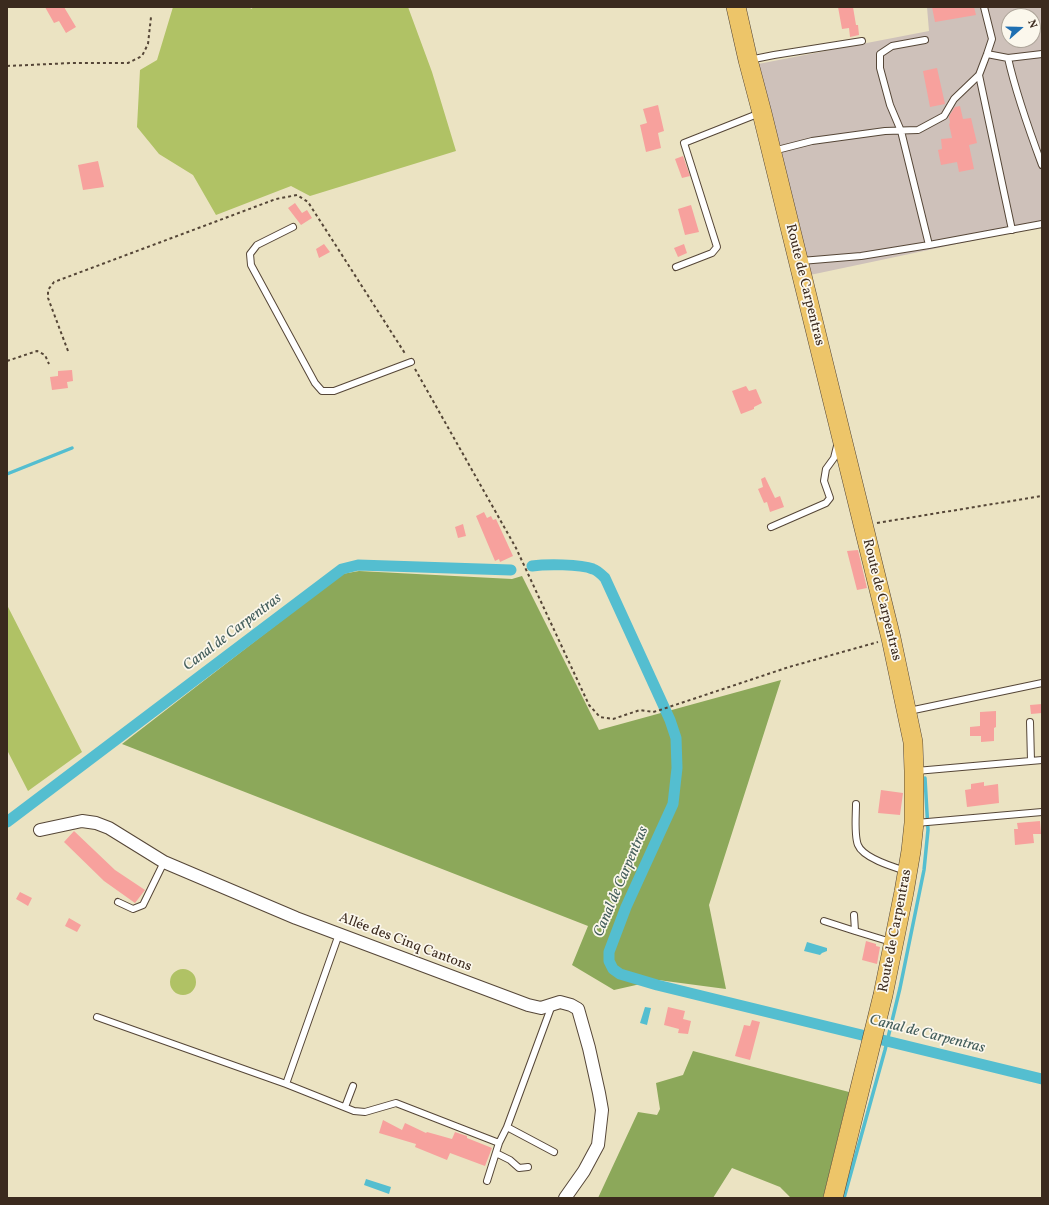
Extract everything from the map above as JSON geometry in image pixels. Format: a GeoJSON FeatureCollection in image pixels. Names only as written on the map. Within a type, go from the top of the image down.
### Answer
{"type":"FeatureCollection","features":[{"type":"Feature","properties":{"kind":"main road","name":"Route de Carpentras"},"geometry":{"type":"LineString","coordinates":[[736,7],[891,638],[908,712],[913,742],[914,823],[908,871],[884,995],[833,1198]]}},
{"type":"Feature","properties":{"kind":"street","name":"Allée des Cinq Cantons"},"geometry":{"type":"LineString","coordinates":[[40,830],[82,821],[96,823],[109,828],[164,862],[296,918],[528,1005],[541,1008],[560,1002],[578,1009],[589,1048],[602,1110],[598,1145],[584,1171],[565,1198]]}},
{"type":"Feature","properties":{"kind":"lane"},"geometry":{"type":"LineString","coordinates":[[771,152],[812,141],[885,131],[918,130],[944,116],[954,99],[979,75],[987,54],[992,39],[984,7]]}},
{"type":"Feature","properties":{"kind":"lane"},"geometry":{"type":"LineString","coordinates":[[925,40],[892,46],[880,54],[880,68],[890,105],[901,130],[929,246]]}},
{"type":"Feature","properties":{"kind":"lane"},"geometry":{"type":"LineString","coordinates":[[748,60],[862,41]]}},
{"type":"Feature","properties":{"kind":"lane"},"geometry":{"type":"LineString","coordinates":[[987,54],[1008,58],[1042,54]]}},
{"type":"Feature","properties":{"kind":"lane"},"geometry":{"type":"LineString","coordinates":[[1008,58],[1028,128],[1042,165]]}},
{"type":"Feature","properties":{"kind":"lane"},"geometry":{"type":"LineString","coordinates":[[979,75],[1012,230]]}},
{"type":"Feature","properties":{"kind":"lane"},"geometry":{"type":"LineString","coordinates":[[676,267],[712,253],[717,247],[684,144],[762,113]]}},
{"type":"Feature","properties":{"kind":"lane"},"geometry":{"type":"LineString","coordinates":[[798,262],[861,256],[929,246],[1042,224]]}},
{"type":"Feature","properties":{"kind":"lane"},"geometry":{"type":"LineString","coordinates":[[293,226],[257,245],[250,254],[251,265],[315,382],[322,391],[334,391],[411,362]]}},
{"type":"Feature","properties":{"kind":"lane"},"geometry":{"type":"LineString","coordinates":[[771,527],[826,503],[830,498],[824,481],[826,470],[834,458],[841,435]]}},
{"type":"Feature","properties":{"kind":"lane"},"geometry":{"type":"LineString","coordinates":[[908,712],[1042,683]]}},
{"type":"Feature","properties":{"kind":"lane"},"geometry":{"type":"LineString","coordinates":[[1030,722],[1032,761]]}},
{"type":"Feature","properties":{"kind":"lane"},"geometry":{"type":"LineString","coordinates":[[914,771],[1042,760]]}},
{"type":"Feature","properties":{"kind":"lane"},"geometry":{"type":"LineString","coordinates":[[856,804],[856,835],[858,845],[865,853],[878,860],[908,871]]}},
{"type":"Feature","properties":{"kind":"lane"},"geometry":{"type":"LineString","coordinates":[[914,823],[1042,812]]}},
{"type":"Feature","properties":{"kind":"lane"},"geometry":{"type":"LineString","coordinates":[[118,902],[133,909],[143,905],[164,862]]}},
{"type":"Feature","properties":{"kind":"lane"},"geometry":{"type":"LineString","coordinates":[[854,915],[855,931]]}},
{"type":"Feature","properties":{"kind":"lane"},"geometry":{"type":"LineString","coordinates":[[824,921],[895,943]]}},
{"type":"Feature","properties":{"kind":"lane"},"geometry":{"type":"LineString","coordinates":[[286,1084],[339,934]]}},
{"type":"Feature","properties":{"kind":"lane"},"geometry":{"type":"LineString","coordinates":[[487,1181],[499,1144],[507,1127],[552,1005]]}},
{"type":"Feature","properties":{"kind":"lane"},"geometry":{"type":"LineString","coordinates":[[97,1017],[286,1084],[354,1111],[365,1112],[396,1102],[499,1144]]}},
{"type":"Feature","properties":{"kind":"lane"},"geometry":{"type":"LineString","coordinates":[[345,1107],[353,1086]]}},
{"type":"Feature","properties":{"kind":"lane"},"geometry":{"type":"LineString","coordinates":[[507,1127],[554,1152]]}},
{"type":"Feature","properties":{"kind":"lane"},"geometry":{"type":"LineString","coordinates":[[496,1153],[510,1160],[519,1168],[528,1167]]}},
{"type":"Feature","properties":{"kind":"path"},"geometry":{"type":"LineString","coordinates":[[7,66],[72,63],[128,63],[142,56],[148,44],[151,17]]}},
{"type":"Feature","properties":{"kind":"path"},"geometry":{"type":"LineString","coordinates":[[68,351],[48,298],[48,290],[54,282],[276,199],[297,195],[308,202],[419,375],[516,548],[590,705],[600,717],[613,719],[640,710],[653,712],[789,667],[891,638]]}},
{"type":"Feature","properties":{"kind":"path"},"geometry":{"type":"LineString","coordinates":[[7,361],[37,351],[45,355],[49,364]]}},
{"type":"Feature","properties":{"kind":"path"},"geometry":{"type":"LineString","coordinates":[[863,526],[1042,496]]}},
{"type":"Feature","properties":{"kind":"shaded area"},"geometry":{"type":"Polygon","coordinates":[[[927,7],[1042,7],[1042,226],[810,275],[758,64],[929,31],[927,7]]]}},
{"type":"Feature","properties":{"kind":"green space"},"geometry":{"type":"Polygon","coordinates":[[[173,7],[250,7],[251,9],[254,7],[408,7],[432,72],[456,151],[310,196],[291,186],[216,215],[193,175],[159,154],[137,127],[140,70],[157,60],[173,7]]]}},
{"type":"Feature","properties":{"kind":"green space"},"geometry":{"type":"Polygon","coordinates":[[[359,571],[512,579],[522,576],[599,730],[781,680],[709,905],[726,989],[658,980],[614,990],[572,965],[588,926],[122,744],[342,574],[359,571]]]}},
{"type":"Feature","properties":{"kind":"green space"},"geometry":{"type":"Polygon","coordinates":[[[7,605],[82,752],[28,791],[7,750],[7,605]]]}},
{"type":"Feature","properties":{"kind":"green space"},"geometry":{"type":"Polygon","coordinates":[[[183,969],[193,972],[196,982],[193,992],[183,995],[173,992],[170,982],[173,972],[183,969]]]}},
{"type":"Feature","properties":{"kind":"green space"},"geometry":{"type":"Polygon","coordinates":[[[693,1051],[849,1092],[823,1198],[791,1198],[780,1187],[732,1168],[713,1198],[598,1198],[638,1112],[657,1115],[660,1109],[656,1083],[683,1075],[693,1051]]]}},
{"type":"Feature","properties":{"kind":"water"},"geometry":{"type":"Polygon","coordinates":[[[807,942],[827,948],[827,951],[820,955],[804,951],[807,942]]]}},
{"type":"Feature","properties":{"kind":"water"},"geometry":{"type":"Polygon","coordinates":[[[645,1007],[651,1008],[647,1025],[640,1023],[645,1007]]]}},
{"type":"Feature","properties":{"kind":"water"},"geometry":{"type":"Polygon","coordinates":[[[366,1179],[391,1187],[389,1194],[364,1185],[366,1179]]]}},
{"type":"Feature","properties":{"kind":"building"},"geometry":{"type":"Polygon","coordinates":[[[45,7],[64,7],[76,27],[66,33],[59,21],[54,23],[45,7]]]}},
{"type":"Feature","properties":{"kind":"building"},"geometry":{"type":"Polygon","coordinates":[[[838,7],[853,7],[859,35],[850,37],[849,28],[842,29],[838,7]]]}},
{"type":"Feature","properties":{"kind":"building"},"geometry":{"type":"Polygon","coordinates":[[[932,7],[974,7],[976,15],[935,22],[932,7]]]}},
{"type":"Feature","properties":{"kind":"building"},"geometry":{"type":"Polygon","coordinates":[[[937,68],[945,104],[930,107],[923,71],[937,68]]]}},
{"type":"Feature","properties":{"kind":"building"},"geometry":{"type":"Polygon","coordinates":[[[658,105],[664,131],[658,133],[661,148],[646,152],[640,125],[647,123],[643,109],[658,105]]]}},
{"type":"Feature","properties":{"kind":"building"},"geometry":{"type":"Polygon","coordinates":[[[960,106],[963,119],[971,118],[977,143],[969,145],[974,169],[959,172],[957,162],[941,165],[938,150],[942,149],[941,139],[952,138],[949,116],[955,107],[960,106]]]}},
{"type":"Feature","properties":{"kind":"building"},"geometry":{"type":"Polygon","coordinates":[[[683,156],[690,176],[682,178],[675,159],[683,156]]]}},
{"type":"Feature","properties":{"kind":"building"},"geometry":{"type":"Polygon","coordinates":[[[98,161],[104,187],[83,190],[78,165],[98,161]]]}},
{"type":"Feature","properties":{"kind":"building"},"geometry":{"type":"Polygon","coordinates":[[[295,203],[302,213],[307,210],[312,218],[301,225],[288,208],[295,203]]]}},
{"type":"Feature","properties":{"kind":"building"},"geometry":{"type":"Polygon","coordinates":[[[691,205],[699,232],[685,235],[678,209],[691,205]]]}},
{"type":"Feature","properties":{"kind":"building"},"geometry":{"type":"Polygon","coordinates":[[[324,244],[330,252],[319,258],[316,249],[324,244]]]}},
{"type":"Feature","properties":{"kind":"building"},"geometry":{"type":"Polygon","coordinates":[[[684,244],[687,253],[678,257],[674,248],[684,244]]]}},
{"type":"Feature","properties":{"kind":"building"},"geometry":{"type":"Polygon","coordinates":[[[72,370],[73,381],[67,382],[68,388],[52,390],[50,377],[58,376],[58,371],[72,370]]]}},
{"type":"Feature","properties":{"kind":"building"},"geometry":{"type":"Polygon","coordinates":[[[746,386],[749,391],[756,389],[762,403],[754,407],[754,409],[741,414],[732,391],[746,386]]]}},
{"type":"Feature","properties":{"kind":"building"},"geometry":{"type":"Polygon","coordinates":[[[765,477],[775,498],[780,496],[784,507],[770,512],[767,502],[764,503],[758,489],[763,487],[761,479],[765,477]]]}},
{"type":"Feature","properties":{"kind":"building"},"geometry":{"type":"Polygon","coordinates":[[[484,512],[487,518],[491,516],[493,520],[496,519],[513,556],[500,562],[499,559],[495,561],[476,516],[484,512]]]}},
{"type":"Feature","properties":{"kind":"building"},"geometry":{"type":"Polygon","coordinates":[[[463,524],[466,536],[458,538],[455,527],[463,524]]]}},
{"type":"Feature","properties":{"kind":"building"},"geometry":{"type":"Polygon","coordinates":[[[858,550],[867,588],[857,590],[847,551],[858,550]]]}},
{"type":"Feature","properties":{"kind":"building"},"geometry":{"type":"Polygon","coordinates":[[[1042,704],[1042,713],[1031,714],[1030,705],[1042,704]]]}},
{"type":"Feature","properties":{"kind":"building"},"geometry":{"type":"Polygon","coordinates":[[[996,711],[994,741],[981,742],[981,736],[970,736],[970,727],[980,726],[980,712],[996,711]]]}},
{"type":"Feature","properties":{"kind":"building"},"geometry":{"type":"Polygon","coordinates":[[[984,782],[984,786],[998,784],[999,803],[967,807],[965,790],[971,789],[971,784],[984,782]]]}},
{"type":"Feature","properties":{"kind":"building"},"geometry":{"type":"Polygon","coordinates":[[[881,790],[903,793],[900,815],[878,813],[881,790]]]}},
{"type":"Feature","properties":{"kind":"building"},"geometry":{"type":"Polygon","coordinates":[[[1040,821],[1041,834],[1033,834],[1034,843],[1015,845],[1014,829],[1018,829],[1017,823],[1040,821]]]}},
{"type":"Feature","properties":{"kind":"building"},"geometry":{"type":"Polygon","coordinates":[[[74,831],[115,870],[145,890],[135,903],[104,881],[64,842],[74,831]]]}},
{"type":"Feature","properties":{"kind":"building"},"geometry":{"type":"Polygon","coordinates":[[[20,892],[32,898],[28,906],[16,899],[20,892]]]}},
{"type":"Feature","properties":{"kind":"building"},"geometry":{"type":"Polygon","coordinates":[[[69,918],[81,925],[77,932],[65,926],[69,918]]]}},
{"type":"Feature","properties":{"kind":"building"},"geometry":{"type":"Polygon","coordinates":[[[866,941],[880,947],[877,964],[862,960],[866,941]]]}},
{"type":"Feature","properties":{"kind":"building"},"geometry":{"type":"Polygon","coordinates":[[[668,1007],[685,1011],[683,1019],[691,1021],[688,1034],[678,1033],[679,1029],[664,1025],[668,1007]]]}},
{"type":"Feature","properties":{"kind":"building"},"geometry":{"type":"Polygon","coordinates":[[[752,1020],[760,1022],[750,1060],[735,1056],[744,1025],[750,1026],[752,1020]]]}},
{"type":"Feature","properties":{"kind":"building"},"geometry":{"type":"Polygon","coordinates":[[[383,1120],[402,1130],[405,1123],[426,1133],[452,1139],[455,1132],[492,1148],[485,1166],[450,1153],[447,1160],[415,1147],[416,1144],[379,1133],[383,1120]]]}},
{"type":"Feature","properties":{"kind":"waterway"},"geometry":{"type":"LineString","coordinates":[[7,474],[72,448]]}},
{"type":"Feature","properties":{"kind":"waterway","name":"Canal de Carpentras"},"geometry":{"type":"LineString","coordinates":[[7,822],[342,569],[358,565],[511,570]]}},
{"type":"Feature","properties":{"kind":"waterway","name":"Canal de Carpentras"},"geometry":{"type":"LineString","coordinates":[[532,566],[572,565],[587,567],[595,570],[605,578],[670,720],[676,738],[677,768],[673,804],[626,907],[609,952],[609,961],[613,969],[620,974],[657,985],[1042,1079]]}},
{"type":"Feature","properties":{"kind":"waterway"},"geometry":{"type":"LineString","coordinates":[[844,1198],[885,1050],[900,988],[924,870],[928,830],[925,778]]}}]}
